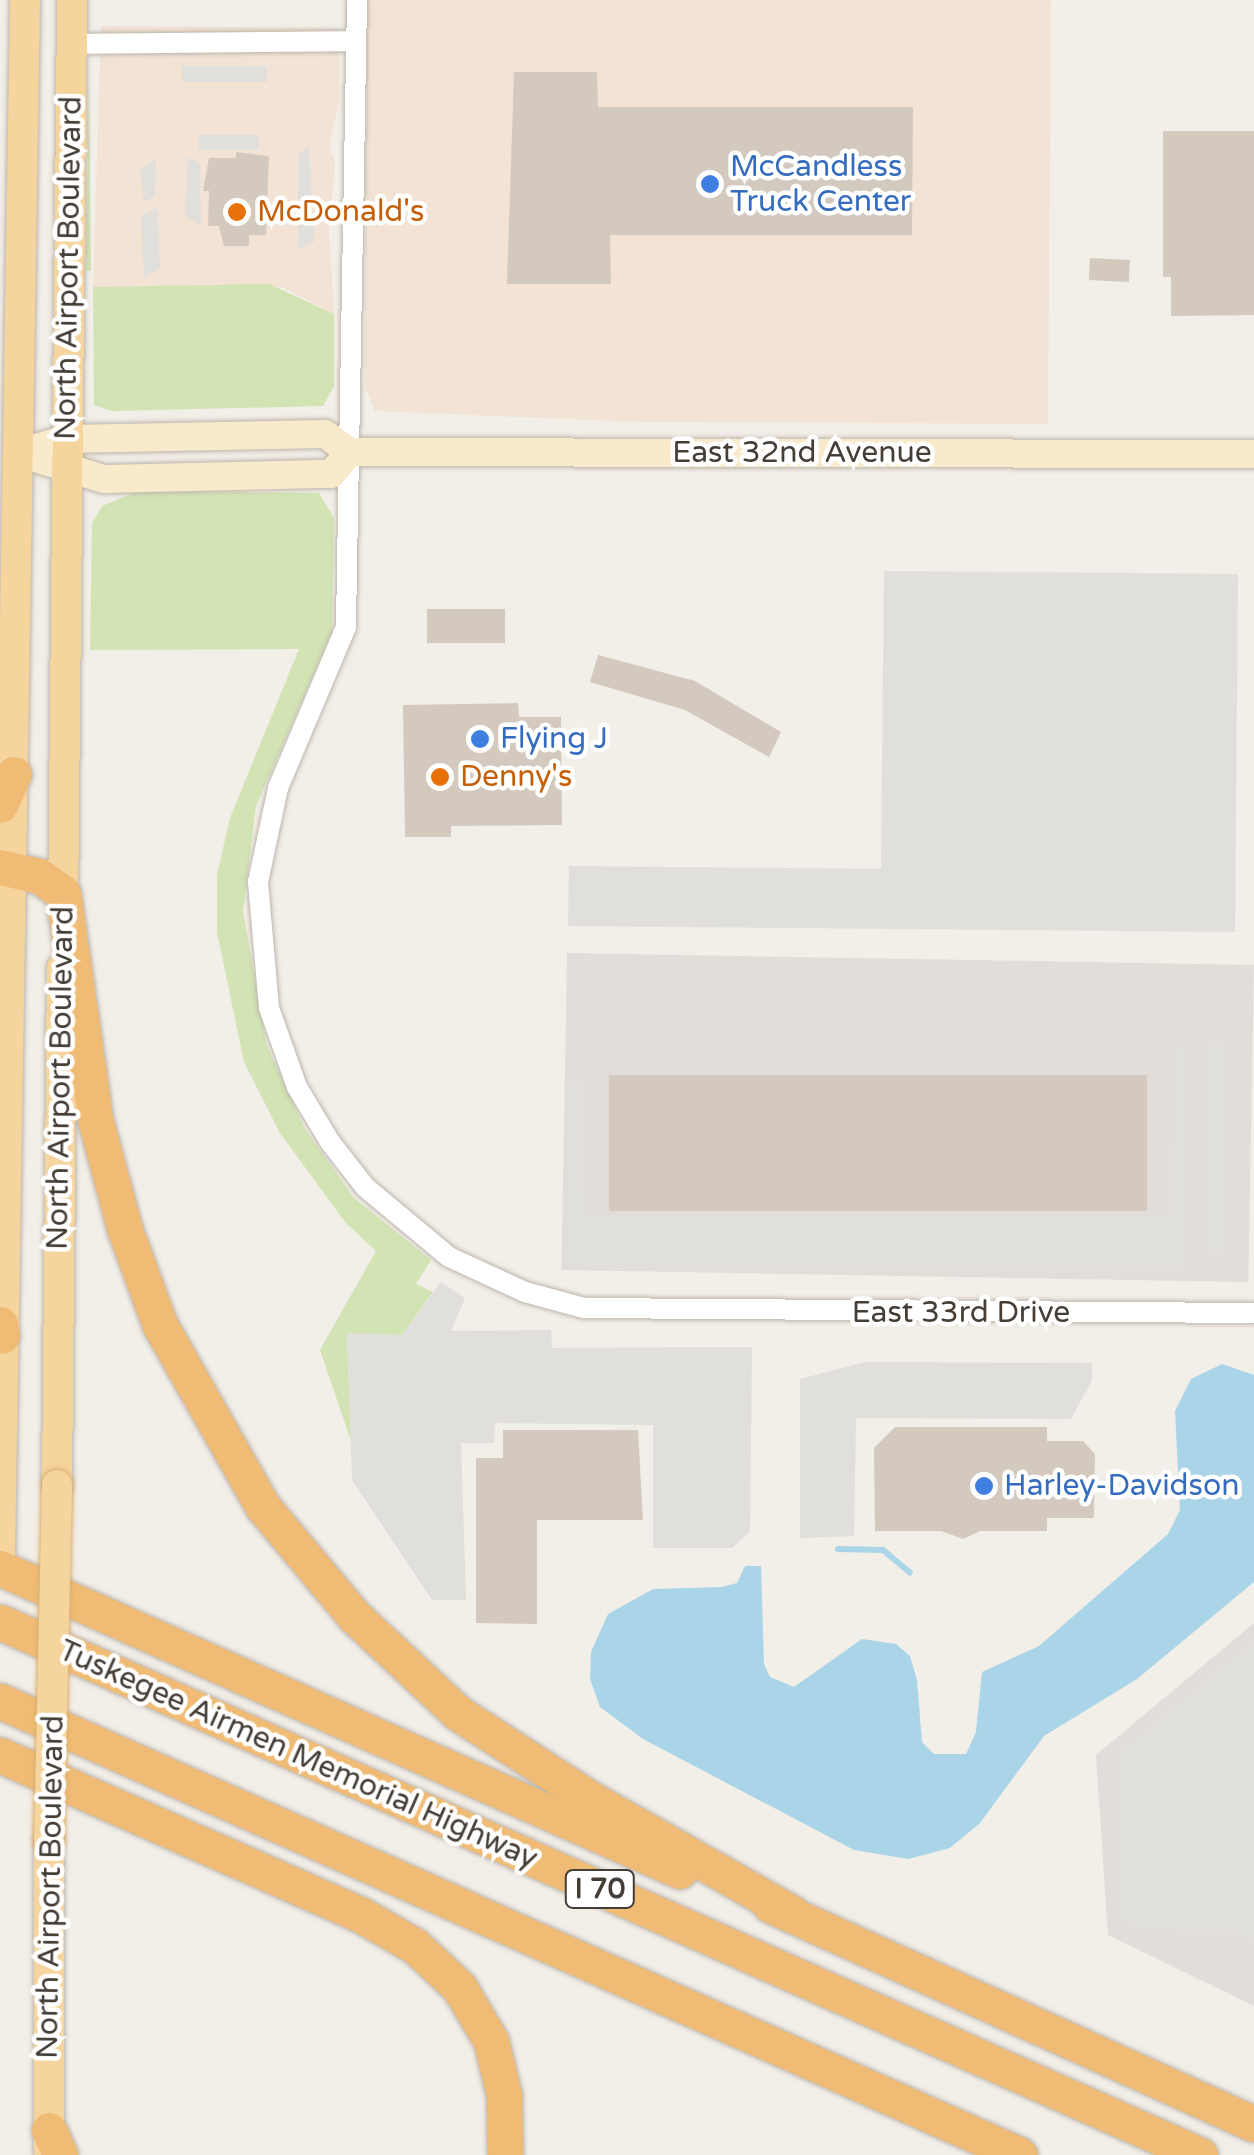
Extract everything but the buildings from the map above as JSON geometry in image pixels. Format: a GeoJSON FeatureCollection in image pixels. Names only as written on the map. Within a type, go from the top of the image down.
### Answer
{"type":"FeatureCollection","features":[{"type":"Feature","properties":{"kind":"highway"},"geometry":{"type":"LineString","coordinates":[[6,867],[63,893],[96,1119],[125,1230],[160,1325],[263,1507],[354,1616],[458,1713],[591,1799],[792,1913]]}},
{"type":"Feature","properties":{"kind":"highway"},"geometry":{"type":"LineString","coordinates":[[0,1568],[596,1834],[792,1913],[1254,2124]]}},
{"type":"Feature","properties":{"kind":"highway","name":"Tuskegee Airmen Memorial Highway"},"geometry":{"type":"LineString","coordinates":[[0,1622],[1200,2155]]}},
{"type":"Feature","properties":{"kind":"highway","name":"I 70"},"geometry":{"type":"LineString","coordinates":[[0,1702],[1020,2155]]}},
{"type":"Feature","properties":{"kind":"highway"},"geometry":{"type":"LineString","coordinates":[[0,1754],[364,1916],[415,1946],[459,1988],[492,2041],[504,2096],[504,2155]]}},
{"type":"Feature","properties":{"kind":"main road","name":"North Airport Boulevard"},"geometry":{"type":"LineString","coordinates":[[0,1559],[10,453],[24,0]]}},
{"type":"Feature","properties":{"kind":"main road","name":"North Airport Boulevard"},"geometry":{"type":"LineString","coordinates":[[53,2147],[49,1840],[57,1485],[72,0]]}},
{"type":"Feature","properties":{"kind":"street","name":"East 33rd Drive"},"geometry":{"type":"LineString","coordinates":[[356,0],[346,628],[278,788],[259,865],[260,961],[284,1057],[303,1099],[351,1171],[449,1257],[547,1300],[667,1314],[1254,1313]]}},
{"type":"Feature","properties":{"kind":"street"},"geometry":{"type":"LineString","coordinates":[[72,44],[356,42]]}},
{"type":"Feature","properties":{"kind":"street","name":"East 32nd Avenue"},"geometry":{"type":"LineString","coordinates":[[10,453],[67,439],[326,434],[350,452],[1254,454]]}},
{"type":"Feature","properties":{"kind":"street","name":"East 32nd Avenue"},"geometry":{"type":"LineString","coordinates":[[10,453],[104,480],[331,474],[350,452]]}},
{"type":"Feature","properties":{"kind":"shaded area"},"geometry":{"type":"Polygon","coordinates":[[[367,0],[1051,0],[1048,424],[638,422],[375,411],[365,386],[367,0]]]}},
{"type":"Feature","properties":{"kind":"shaded area"},"geometry":{"type":"Polygon","coordinates":[[[101,26],[339,28],[339,102],[329,147],[335,162],[329,233],[334,314],[282,287],[93,287],[101,26]]]}},
{"type":"Feature","properties":{"kind":"shaded area"},"geometry":{"type":"Polygon","coordinates":[[[182,66],[267,66],[267,82],[182,82],[182,66]]]}},
{"type":"Feature","properties":{"kind":"shaded area"},"geometry":{"type":"Polygon","coordinates":[[[199,135],[259,135],[259,150],[199,150],[199,135]]]}},
{"type":"Feature","properties":{"kind":"shaded area"},"geometry":{"type":"Polygon","coordinates":[[[309,147],[314,242],[298,250],[298,154],[309,147]]]}},
{"type":"Feature","properties":{"kind":"shaded area"},"geometry":{"type":"Polygon","coordinates":[[[188,157],[200,164],[201,225],[185,216],[188,157]]]}},
{"type":"Feature","properties":{"kind":"shaded area"},"geometry":{"type":"Polygon","coordinates":[[[156,160],[155,196],[144,202],[140,169],[156,160]]]}},
{"type":"Feature","properties":{"kind":"shaded area"},"geometry":{"type":"Polygon","coordinates":[[[157,208],[160,268],[144,277],[141,216],[157,208]]]}},
{"type":"Feature","properties":{"kind":"shaded area"},"geometry":{"type":"Polygon","coordinates":[[[884,571],[1238,574],[1235,932],[568,926],[569,866],[881,869],[884,571]]]}},
{"type":"Feature","properties":{"kind":"shaded area"},"geometry":{"type":"Polygon","coordinates":[[[567,953],[1254,965],[1248,1282],[561,1270],[567,953]]]}},
{"type":"Feature","properties":{"kind":"shaded area"},"geometry":{"type":"Polygon","coordinates":[[[1208,1043],[1225,1043],[1225,1254],[1208,1254],[1208,1043]]]}},
{"type":"Feature","properties":{"kind":"shaded area"},"geometry":{"type":"Polygon","coordinates":[[[1174,1046],[1187,1046],[1188,1271],[568,1270],[568,1082],[582,1082],[584,1215],[1170,1214],[1174,1046]]]}},
{"type":"Feature","properties":{"kind":"shaded area"},"geometry":{"type":"Polygon","coordinates":[[[441,1282],[465,1298],[451,1331],[551,1330],[552,1348],[752,1347],[750,1531],[732,1548],[653,1548],[653,1425],[495,1423],[494,1443],[461,1443],[466,1600],[432,1600],[352,1480],[347,1333],[402,1335],[441,1282]]]}},
{"type":"Feature","properties":{"kind":"shaded area"},"geometry":{"type":"Polygon","coordinates":[[[865,1362],[1092,1363],[1092,1380],[1071,1419],[856,1418],[854,1536],[800,1538],[800,1379],[865,1362]]]}},
{"type":"Feature","properties":{"kind":"shaded area"},"geometry":{"type":"Polygon","coordinates":[[[1254,1623],[1254,2006],[1108,1935],[1096,1755],[1254,1623]]]}},
{"type":"Feature","properties":{"kind":"shaded area"},"geometry":{"type":"Polygon","coordinates":[[[1254,1639],[1254,1946],[1241,1935],[1140,1931],[1117,1916],[1116,1754],[1254,1639]]]}},
{"type":"Feature","properties":{"kind":"green space"},"geometry":{"type":"Polygon","coordinates":[[[89,75],[91,271],[86,271],[89,75]]]}},
{"type":"Feature","properties":{"kind":"green space"},"geometry":{"type":"Polygon","coordinates":[[[269,284],[334,314],[334,386],[323,406],[112,411],[94,405],[93,287],[269,284]]]}},
{"type":"Feature","properties":{"kind":"green space"},"geometry":{"type":"Polygon","coordinates":[[[139,491],[319,493],[334,518],[332,632],[256,806],[243,911],[267,1046],[305,1129],[354,1198],[431,1260],[416,1284],[433,1292],[402,1335],[347,1334],[351,1441],[320,1350],[376,1251],[345,1222],[280,1133],[244,1062],[217,932],[217,875],[230,818],[299,649],[90,650],[92,523],[102,506],[139,491]]]}},
{"type":"Feature","properties":{"kind":"water"},"geometry":{"type":"Polygon","coordinates":[[[1222,1364],[1254,1375],[1254,1582],[1137,1679],[1044,1736],[980,1823],[950,1848],[908,1859],[854,1850],[643,1739],[600,1707],[590,1679],[591,1652],[608,1614],[653,1589],[722,1587],[737,1583],[745,1566],[761,1566],[764,1664],[770,1677],[794,1687],[862,1639],[896,1644],[910,1656],[917,1680],[922,1742],[934,1754],[966,1754],[976,1732],[982,1672],[1039,1646],[1168,1534],[1180,1510],[1175,1411],[1191,1379],[1222,1364]]]}},
{"type":"Feature","properties":{"kind":"waterway"},"geometry":{"type":"LineString","coordinates":[[838,1549],[883,1550],[910,1573]]}},
{"type":"Feature","properties":{"kind":"place","name":"McCandless Truck Center"},"geometry":{"type":"Point","coordinates":[710,184]}},
{"type":"Feature","properties":{"kind":"place","name":"McDonald's"},"geometry":{"type":"Point","coordinates":[237,212]}},
{"type":"Feature","properties":{"kind":"place","name":"Flying J"},"geometry":{"type":"Point","coordinates":[480,739]}},
{"type":"Feature","properties":{"kind":"place","name":"Denny's"},"geometry":{"type":"Point","coordinates":[440,777]}},
{"type":"Feature","properties":{"kind":"place","name":"Harley-Davidson"},"geometry":{"type":"Point","coordinates":[984,1486]}}]}
